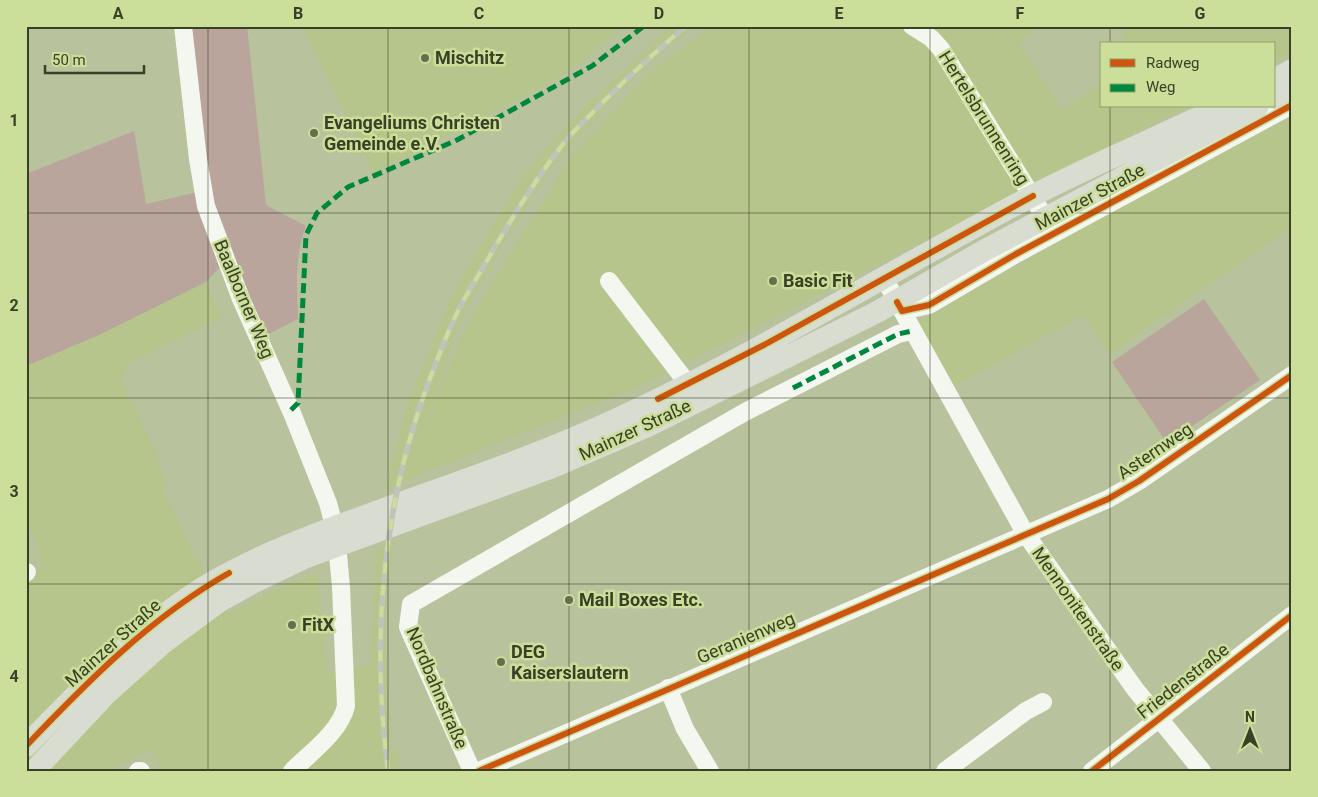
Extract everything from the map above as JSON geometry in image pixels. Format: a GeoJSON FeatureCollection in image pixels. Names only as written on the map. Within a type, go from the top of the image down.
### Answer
{"type":"FeatureCollection","features":[{"type":"Feature","properties":{"kind":"main road"},"geometry":{"type":"LineString","coordinates":[[1276,79],[1292,70]]}},
{"type":"Feature","properties":{"kind":"main road"},"geometry":{"type":"LineString","coordinates":[[1276,97],[1292,88]]}},
{"type":"Feature","properties":{"kind":"main road","name":"Mainzer Straße"},"geometry":{"type":"LineString","coordinates":[[26,746],[119,654],[155,622],[191,596],[246,563],[319,542],[448,495],[605,424],[764,345],[1033,196],[1219,108]]}},
{"type":"Feature","properties":{"kind":"main road","name":"Mainzer Straße"},"geometry":{"type":"LineString","coordinates":[[448,495],[554,467],[648,426],[899,306],[985,250],[1254,108]]}},
{"type":"Feature","properties":{"kind":"main road","name":"Mainzer Straße"},"geometry":{"type":"LineString","coordinates":[[34,771],[108,693],[176,632],[220,601],[319,542]]}},
{"type":"Feature","properties":{"kind":"street","name":"Baalborner Weg"},"geometry":{"type":"LineString","coordinates":[[183,26],[198,159],[206,206],[240,299],[274,369],[328,503],[336,533],[346,706],[343,717],[292,771]]}},
{"type":"Feature","properties":{"kind":"street","name":"Hertelsbrunnenring"},"geometry":{"type":"LineString","coordinates":[[912,26],[935,32],[951,64],[1046,218]]}},
{"type":"Feature","properties":{"kind":"street","name":"Mainzer Straße"},"geometry":{"type":"LineString","coordinates":[[899,306],[929,305],[1032,245],[1292,105]]}},
{"type":"Feature","properties":{"kind":"street","name":"Mennonitenstraße"},"geometry":{"type":"LineString","coordinates":[[884,278],[1025,533],[1100,642],[1135,689],[1202,771]]}},
{"type":"Feature","properties":{"kind":"street","name":"Mainzer Straße"},"geometry":{"type":"LineString","coordinates":[[609,281],[688,384]]}},
{"type":"Feature","properties":{"kind":"street","name":"Mainzer Straße"},"geometry":{"type":"LineString","coordinates":[[411,604],[745,412],[898,334],[912,331]]}},
{"type":"Feature","properties":{"kind":"street","name":"Asternweg"},"geometry":{"type":"LineString","coordinates":[[1025,533],[1108,498],[1139,481],[1292,375]]}},
{"type":"Feature","properties":{"kind":"street","name":"Geranienweg"},"geometry":{"type":"LineString","coordinates":[[478,771],[1025,533]]}},
{"type":"Feature","properties":{"kind":"street","name":"Nordbahnstraße"},"geometry":{"type":"LineString","coordinates":[[411,604],[408,627],[472,771]]}},
{"type":"Feature","properties":{"kind":"street","name":"Friedenstraße"},"geometry":{"type":"LineString","coordinates":[[1092,771],[1292,615]]}},
{"type":"Feature","properties":{"kind":"street"},"geometry":{"type":"LineString","coordinates":[[668,688],[685,729],[710,771]]}},
{"type":"Feature","properties":{"kind":"street"},"geometry":{"type":"LineString","coordinates":[[945,771],[1026,711],[1043,702]]}},
{"type":"Feature","properties":{"kind":"shaded area"},"geometry":{"type":"Polygon","coordinates":[[[188,26],[247,26],[266,205],[306,226],[298,261],[298,319],[267,335],[236,270],[214,214],[188,26]]]}},
{"type":"Feature","properties":{"kind":"shaded area"},"geometry":{"type":"Polygon","coordinates":[[[302,26],[625,26],[560,78],[374,173],[302,26]]]}},
{"type":"Feature","properties":{"kind":"shaded area"},"geometry":{"type":"Polygon","coordinates":[[[672,26],[696,26],[673,42],[619,93],[552,167],[499,251],[459,323],[426,428],[466,325],[572,155],[648,74],[712,26],[1041,26],[1019,42],[1063,110],[1100,83],[1100,108],[1185,108],[638,387],[386,488],[407,405],[455,289],[524,174],[582,109],[672,26]]]}},
{"type":"Feature","properties":{"kind":"shaded area"},"geometry":{"type":"Polygon","coordinates":[[[1126,26],[1292,26],[1292,54],[1276,62],[1276,42],[1126,42],[1122,37],[1126,26]]]}},
{"type":"Feature","properties":{"kind":"shaded area"},"geometry":{"type":"Polygon","coordinates":[[[1292,116],[1292,227],[1109,354],[1084,316],[955,385],[917,323],[1089,224],[1292,116]]]}},
{"type":"Feature","properties":{"kind":"shaded area"},"geometry":{"type":"Polygon","coordinates":[[[134,131],[146,204],[198,192],[223,264],[206,282],[99,335],[26,366],[26,174],[134,131]]]}},
{"type":"Feature","properties":{"kind":"shaded area"},"geometry":{"type":"Polygon","coordinates":[[[206,282],[222,317],[127,364],[122,381],[159,459],[156,462],[167,486],[162,489],[194,555],[227,614],[295,581],[318,573],[327,673],[370,665],[376,550],[393,543],[385,618],[387,690],[391,751],[397,751],[400,771],[161,771],[151,749],[106,771],[26,771],[26,583],[41,567],[39,549],[26,519],[26,366],[99,335],[206,282]]]}},
{"type":"Feature","properties":{"kind":"shaded area"},"geometry":{"type":"Polygon","coordinates":[[[1204,299],[1260,380],[1167,443],[1112,362],[1204,299]]]}},
{"type":"Feature","properties":{"kind":"railway"},"geometry":{"type":"LineString","coordinates":[[388,771],[381,672],[381,622],[384,573],[400,476],[413,428],[444,343],[472,286],[517,210],[554,156],[571,134],[607,98],[686,26]]}},
{"type":"Feature","properties":{"kind":"marked path"},"geometry":{"type":"LineString","coordinates":[[291,410],[298,403],[306,235],[317,213],[348,187],[457,140],[592,66],[644,26]]}},
{"type":"Feature","properties":{"kind":"marked path"},"geometry":{"type":"LineString","coordinates":[[793,388],[898,334],[912,331]]}},
{"type":"Feature","properties":{"kind":"cycle path"},"geometry":{"type":"LineString","coordinates":[[897,302],[902,311],[929,305],[1016,254],[1292,105]]}},
{"type":"Feature","properties":{"kind":"cycle path"},"geometry":{"type":"LineString","coordinates":[[658,399],[764,345],[1033,196]]}},
{"type":"Feature","properties":{"kind":"cycle path"},"geometry":{"type":"LineString","coordinates":[[479,771],[1108,499],[1139,481],[1292,375]]}},
{"type":"Feature","properties":{"kind":"cycle path"},"geometry":{"type":"LineString","coordinates":[[26,746],[72,698],[121,652],[200,590],[229,573]]}},
{"type":"Feature","properties":{"kind":"cycle path"},"geometry":{"type":"LineString","coordinates":[[1092,771],[1292,615]]}},
{"type":"Feature","properties":{"kind":"place","name":"Mischitz"},"geometry":{"type":"Point","coordinates":[425,58]}},
{"type":"Feature","properties":{"kind":"place","name":"Evangeliums Christen Gemeinde e.V."},"geometry":{"type":"Point","coordinates":[314,133]}},
{"type":"Feature","properties":{"kind":"place","name":"Basic Fit"},"geometry":{"type":"Point","coordinates":[773,281]}},
{"type":"Feature","properties":{"kind":"place","name":"Mail Boxes Etc."},"geometry":{"type":"Point","coordinates":[569,600]}},
{"type":"Feature","properties":{"kind":"place","name":"FitX"},"geometry":{"type":"Point","coordinates":[292,625]}},
{"type":"Feature","properties":{"kind":"place","name":"DEG Kaiserslautern"},"geometry":{"type":"Point","coordinates":[501,662]}}]}
